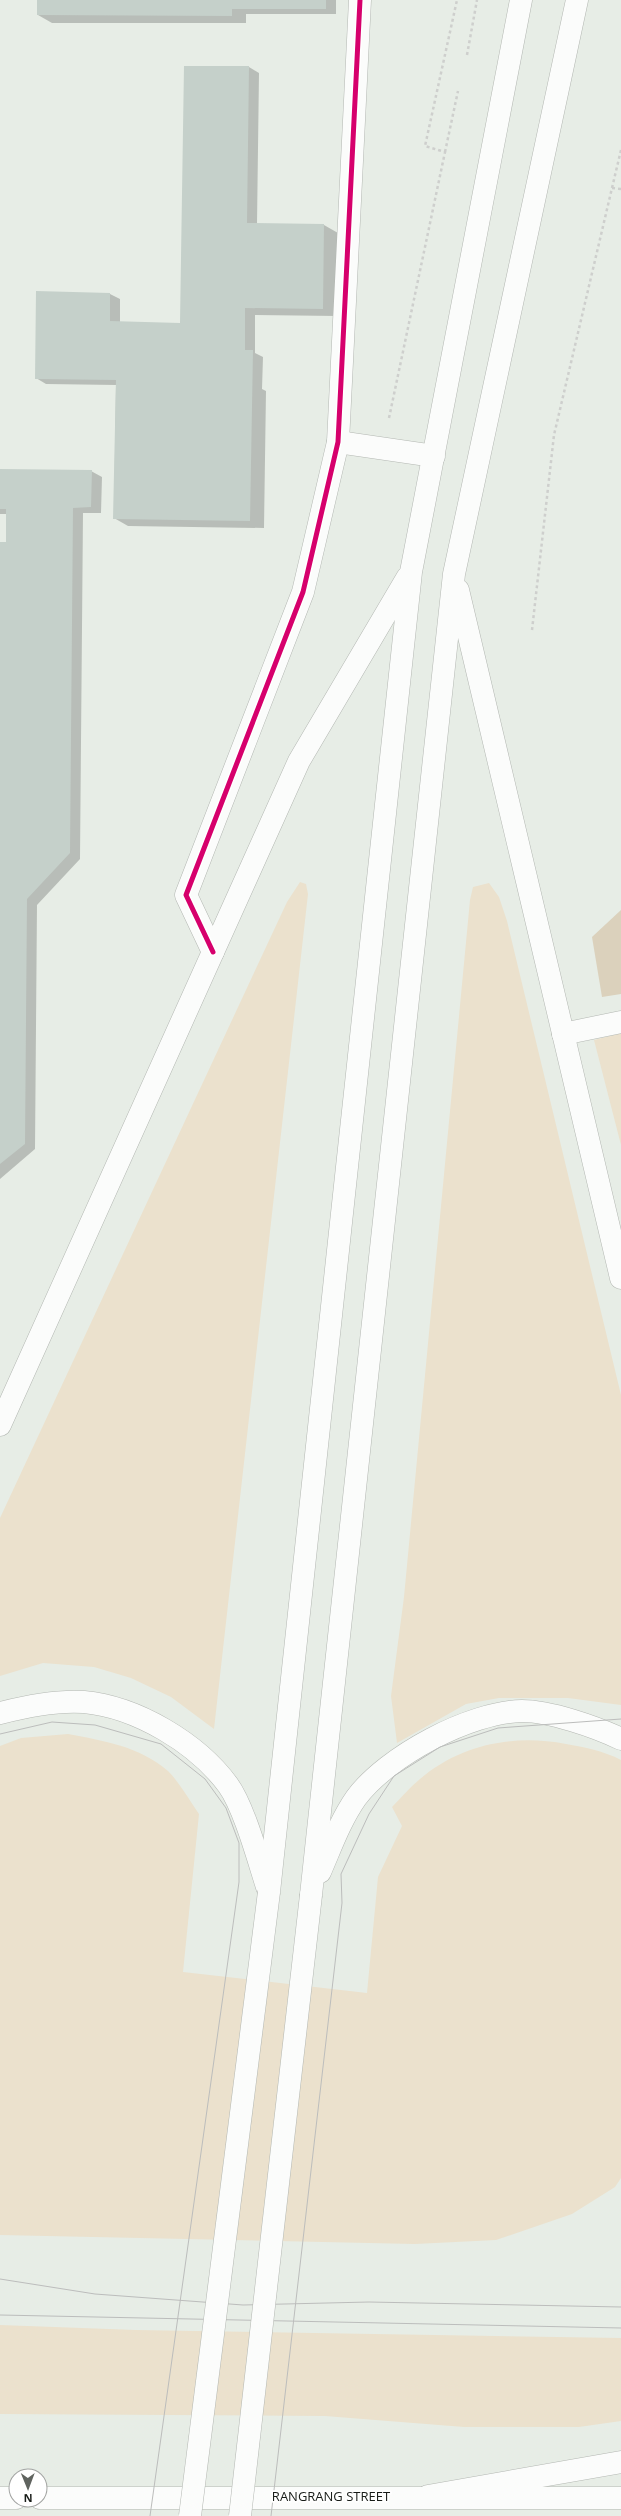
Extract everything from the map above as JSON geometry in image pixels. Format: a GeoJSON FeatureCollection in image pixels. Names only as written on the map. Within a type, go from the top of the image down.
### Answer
{"type":"FeatureCollection","features":[{"type":"Feature","properties":{"kind":"main road"},"geometry":{"type":"LineString","coordinates":[[213,952],[186,894],[303,592],[338,442],[360,0]]}},
{"type":"Feature","properties":{"kind":"main road"},"geometry":{"type":"LineString","coordinates":[[190,2516],[269,1892],[411,572],[521,0]]}},
{"type":"Feature","properties":{"kind":"main road"},"geometry":{"type":"LineString","coordinates":[[240,2516],[311,1895],[454,574],[577,0]]}},
{"type":"Feature","properties":{"kind":"main road"},"geometry":{"type":"LineString","coordinates":[[338,442],[434,456]]}},
{"type":"Feature","properties":{"kind":"main road"},"geometry":{"type":"LineString","coordinates":[[0,1425],[299,761],[411,572]]}},
{"type":"Feature","properties":{"kind":"main road"},"geometry":{"type":"LineString","coordinates":[[454,574],[621,1278]]}},
{"type":"Feature","properties":{"kind":"main road"},"geometry":{"type":"LineString","coordinates":[[563,1034],[621,1022]]}},
{"type":"Feature","properties":{"kind":"main road"},"geometry":{"type":"LineString","coordinates":[[0,1713],[54,1703],[84,1702],[120,1710],[160,1727],[199,1752],[229,1786],[247,1827],[269,1892]]}},
{"type":"Feature","properties":{"kind":"main road"},"geometry":{"type":"LineString","coordinates":[[311,1895],[338,1830],[357,1798],[385,1770],[412,1751],[463,1724],[496,1713],[524,1711],[583,1723],[621,1739]]}},
{"type":"Feature","properties":{"kind":"main road"},"geometry":{"type":"LineString","coordinates":[[428,2496],[621,2462]]}},
{"type":"Feature","properties":{"kind":"main road","name":"RANGRANG STREET"},"geometry":{"type":"LineString","coordinates":[[48,2498],[428,2496],[621,2498]]}},
{"type":"Feature","properties":{"kind":"path"},"geometry":{"type":"LineString","coordinates":[[445,152],[425,146],[457,0]]}},
{"type":"Feature","properties":{"kind":"path"},"geometry":{"type":"LineString","coordinates":[[466,55],[477,0]]}},
{"type":"Feature","properties":{"kind":"path"},"geometry":{"type":"LineString","coordinates":[[383,449],[458,91]]}},
{"type":"Feature","properties":{"kind":"path"},"geometry":{"type":"LineString","coordinates":[[532,630],[554,435],[621,150]]}},
{"type":"Feature","properties":{"kind":"path"},"geometry":{"type":"LineString","coordinates":[[612,188],[621,190]]}},
{"type":"Feature","properties":{"kind":"shaded area"},"geometry":{"type":"Polygon","coordinates":[[[300,882],[306,884],[308,894],[214,1729],[171,1697],[131,1678],[94,1667],[43,1663],[0,1676],[0,1518],[287,902],[300,882]]]}},
{"type":"Feature","properties":{"kind":"shaded area"},"geometry":{"type":"Polygon","coordinates":[[[489,883],[499,897],[507,921],[621,1395],[621,1705],[568,1698],[499,1698],[466,1704],[397,1743],[391,1696],[404,1597],[470,900],[473,887],[489,883]]]}},
{"type":"Feature","properties":{"kind":"shaded area"},"geometry":{"type":"Polygon","coordinates":[[[621,910],[621,994],[602,997],[592,937],[621,910]]]}},
{"type":"Feature","properties":{"kind":"shaded area"},"geometry":{"type":"Polygon","coordinates":[[[621,1033],[621,1145],[594,1040],[621,1033]]]}},
{"type":"Feature","properties":{"kind":"shaded area"},"geometry":{"type":"Polygon","coordinates":[[[68,1734],[121,1746],[133,1750],[157,1763],[168,1771],[199,1814],[183,1972],[367,1993],[378,1877],[402,1826],[392,1807],[416,1782],[436,1767],[453,1757],[471,1750],[508,1741],[527,1740],[566,1744],[601,1752],[621,1760],[621,2178],[615,2187],[572,2214],[496,2240],[415,2244],[0,2235],[0,1746],[21,1738],[68,1734]]]}},
{"type":"Feature","properties":{"kind":"shaded area"},"geometry":{"type":"Polygon","coordinates":[[[0,2325],[136,2330],[621,2338],[621,2421],[579,2427],[464,2427],[325,2416],[0,2414],[0,2325]]]}},
{"type":"Feature","properties":{"kind":"building"},"geometry":{"type":"Polygon","coordinates":[[[37,0],[326,0],[326,9],[232,9],[232,16],[37,15],[37,0]]]}},
{"type":"Feature","properties":{"kind":"building"},"geometry":{"type":"Polygon","coordinates":[[[184,66],[249,66],[247,223],[324,224],[323,309],[245,308],[245,350],[253,350],[250,521],[113,519],[116,380],[35,379],[36,291],[110,293],[110,321],[180,323],[184,66]]]}},
{"type":"Feature","properties":{"kind":"building"},"geometry":{"type":"Polygon","coordinates":[[[0,469],[92,470],[91,507],[73,508],[70,853],[27,899],[25,1144],[0,1164],[0,542],[6,542],[6,509],[0,509],[0,469]]]}},
{"type":"Feature","properties":{"kind":"tram line"},"geometry":{"type":"LineString","coordinates":[[271,2516],[342,1903],[341,1874],[369,1814],[394,1776],[440,1747],[498,1728],[621,1719]]}},
{"type":"Feature","properties":{"kind":"tram line"},"geometry":{"type":"LineString","coordinates":[[0,1734],[52,1722],[95,1725],[161,1744],[205,1779],[226,1808],[239,1843],[239,1882],[150,2516]]}},
{"type":"Feature","properties":{"kind":"tram line"},"geometry":{"type":"LineString","coordinates":[[0,2279],[95,2294],[243,2305],[369,2302],[621,2307]]}},
{"type":"Feature","properties":{"kind":"tram line"},"geometry":{"type":"LineString","coordinates":[[0,2315],[621,2328]]}},
{"type":"Feature","properties":{"kind":"cycle path"},"geometry":{"type":"LineString","coordinates":[[213,952],[186,895],[303,592],[338,442],[360,0]]}}]}
